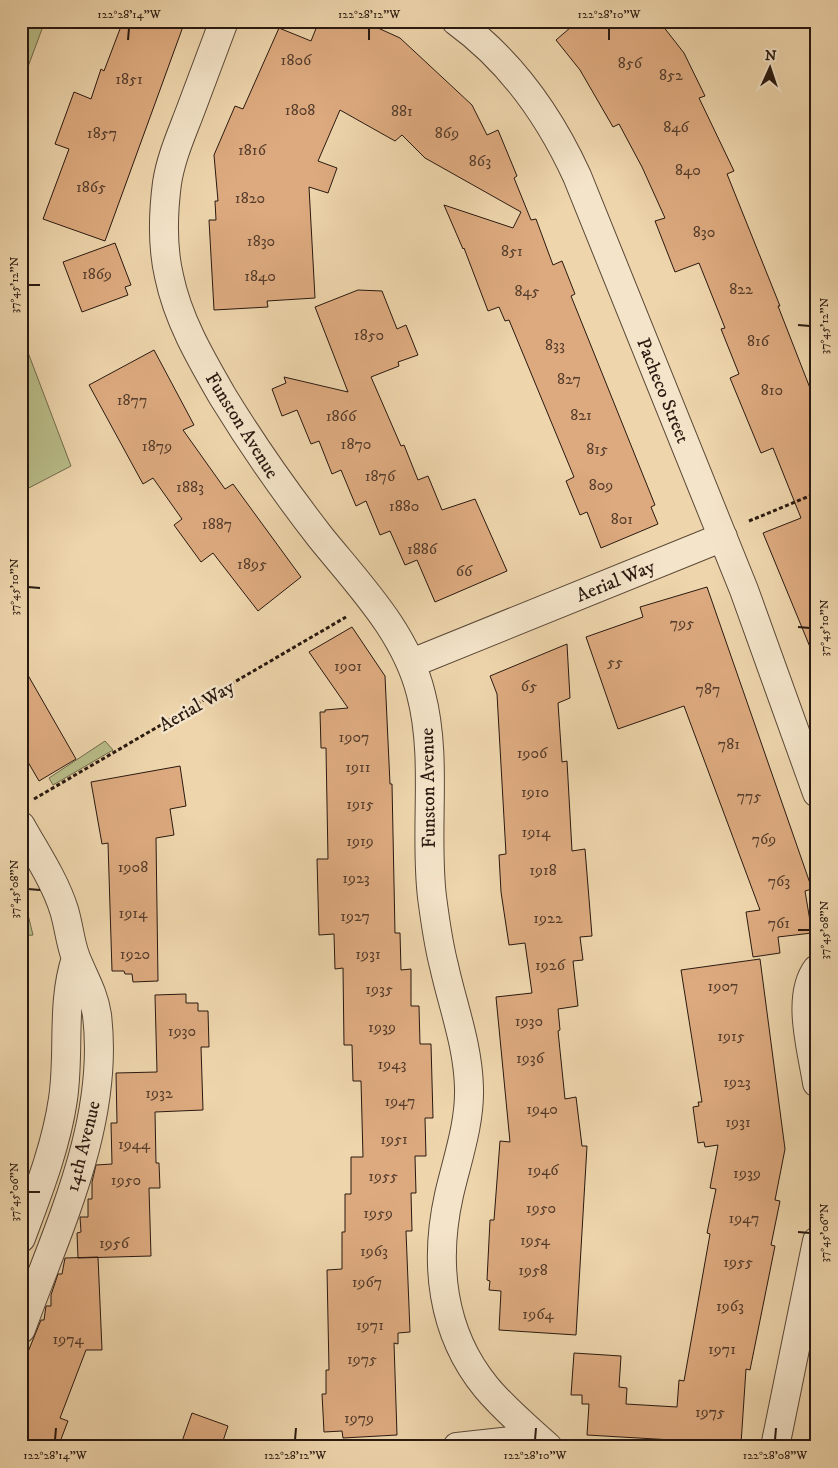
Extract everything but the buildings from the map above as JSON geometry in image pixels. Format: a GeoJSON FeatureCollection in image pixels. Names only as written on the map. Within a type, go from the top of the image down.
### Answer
{"type":"FeatureCollection","features":[{"type":"Feature","properties":{"kind":"street","name":"Funston Avenue"},"geometry":{"type":"LineString","coordinates":[[224,21],[174,153],[168,180],[164,227],[165,252],[175,300],[199,355],[244,432],[299,510],[389,622],[412,663],[422,696],[429,751],[428,818],[431,893],[444,967],[462,1034],[470,1090],[468,1115],[443,1225],[441,1254],[442,1284],[447,1311],[469,1361],[484,1384],[503,1406],[543,1442]]}},
{"type":"Feature","properties":{"kind":"street","name":"Pacheco Street"},"geometry":{"type":"LineString","coordinates":[[456,21],[512,72],[536,102],[559,136],[581,185],[723,537],[817,793]]}},
{"type":"Feature","properties":{"kind":"street","name":"Aerial Way"},"geometry":{"type":"LineString","coordinates":[[412,663],[723,537]]}},
{"type":"Feature","properties":{"kind":"street","name":"14th Avenue"},"geometry":{"type":"LineString","coordinates":[[21,826],[64,909],[76,958],[86,978],[97,1015],[97,1073],[94,1103],[80,1166],[21,1329]]}},
{"type":"Feature","properties":{"kind":"street","name":"14th Avenue"},"geometry":{"type":"LineString","coordinates":[[21,1238],[50,1158],[58,1127],[66,1070],[67,995],[76,958]]}},
{"type":"Feature","properties":{"kind":"street"},"geometry":{"type":"LineString","coordinates":[[817,969],[810,978],[806,1005],[817,1083]]}},
{"type":"Feature","properties":{"kind":"street"},"geometry":{"type":"LineString","coordinates":[[775,1447],[817,1241]]}},
{"type":"Feature","properties":{"kind":"street"},"geometry":{"type":"LineString","coordinates":[[457,1447],[543,1442]]}},
{"type":"Feature","properties":{"kind":"path"},"geometry":{"type":"LineString","coordinates":[[723,537],[746,523],[817,493]]}},
{"type":"Feature","properties":{"kind":"path","name":"Aerial Way"},"geometry":{"type":"LineString","coordinates":[[42,796],[350,615]]}},
{"type":"Feature","properties":{"kind":"green space"},"geometry":{"type":"Polygon","coordinates":[[[21,21],[45,21],[23,80],[21,101],[21,21]]]}},
{"type":"Feature","properties":{"kind":"green space"},"geometry":{"type":"Polygon","coordinates":[[[21,334],[71,466],[21,492],[21,334]]]}},
{"type":"Feature","properties":{"kind":"green space"},"geometry":{"type":"Polygon","coordinates":[[[105,741],[113,750],[53,785],[49,778],[105,741]]]}},
{"type":"Feature","properties":{"kind":"green space"},"geometry":{"type":"Polygon","coordinates":[[[21,886],[33,935],[21,936],[21,886]]]}}]}
